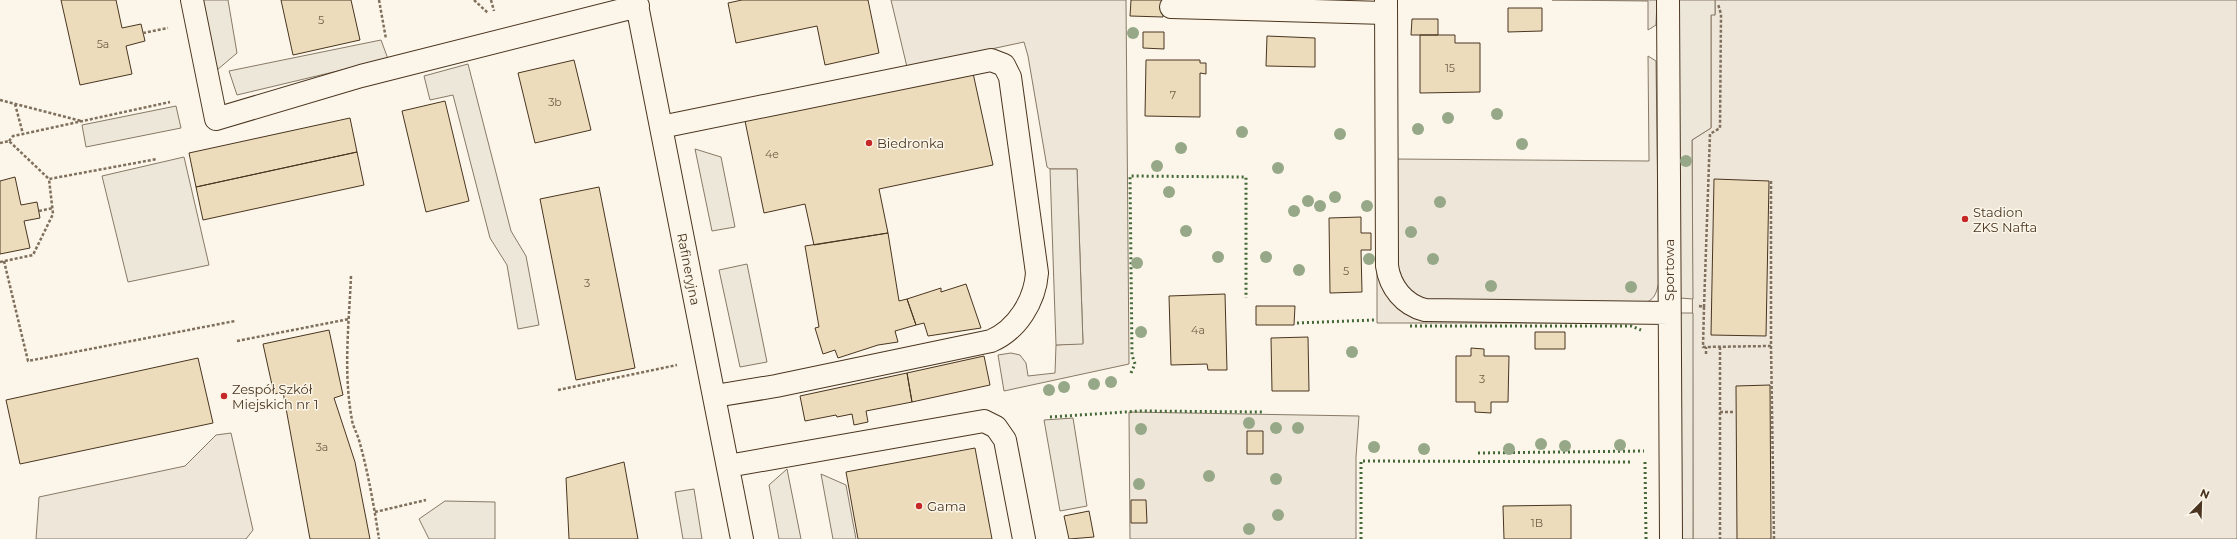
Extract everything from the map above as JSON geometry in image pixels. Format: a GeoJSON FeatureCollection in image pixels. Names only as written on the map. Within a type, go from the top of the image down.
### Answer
{"type":"FeatureCollection","features":[{"type":"Feature","properties":{"kind":"street"},"geometry":{"type":"LineString","coordinates":[[192,0],[216,119],[361,76],[637,3]]}},
{"type":"Feature","properties":{"kind":"street","name":"Sportowa"},"geometry":{"type":"LineString","coordinates":[[1668,0],[1671,539]]}},
{"type":"Feature","properties":{"kind":"street","name":"Rafineryjna"},"geometry":{"type":"LineString","coordinates":[[637,3],[742,539]]}},
{"type":"Feature","properties":{"kind":"street"},"geometry":{"type":"LineString","coordinates":[[1171,7],[1386,6],[1387,266],[1392,285],[1407,302],[1425,310],[1669,313]]}},
{"type":"Feature","properties":{"kind":"street"},"geometry":{"type":"LineString","coordinates":[[661,127],[991,60],[1004,65],[1010,77],[1037,273],[1030,303],[1009,329],[1003,335],[991,341],[776,386],[715,396]]}},
{"type":"Feature","properties":{"kind":"street"},"geometry":{"type":"LineString","coordinates":[[728,466],[984,421],[996,427],[1005,440],[1024,539]]}},
{"type":"Feature","properties":{"kind":"path"},"geometry":{"type":"LineString","coordinates":[[1706,354],[1706,347],[1703,347],[1710,134],[1720,128],[1721,14],[1718,4]]}},
{"type":"Feature","properties":{"kind":"path"},"geometry":{"type":"LineString","coordinates":[[143,33],[174,26]]}},
{"type":"Feature","properties":{"kind":"path"},"geometry":{"type":"LineString","coordinates":[[0,100],[81,121]]}},
{"type":"Feature","properties":{"kind":"path"},"geometry":{"type":"LineString","coordinates":[[0,143],[9,141],[13,136],[170,102]]}},
{"type":"Feature","properties":{"kind":"path"},"geometry":{"type":"LineString","coordinates":[[15,104],[23,134]]}},
{"type":"Feature","properties":{"kind":"path"},"geometry":{"type":"LineString","coordinates":[[0,262],[33,255],[53,214],[49,179],[9,141]]}},
{"type":"Feature","properties":{"kind":"path"},"geometry":{"type":"LineString","coordinates":[[49,179],[157,159]]}},
{"type":"Feature","properties":{"kind":"path"},"geometry":{"type":"LineString","coordinates":[[1771,179],[1771,346],[1774,539]]}},
{"type":"Feature","properties":{"kind":"path"},"geometry":{"type":"LineString","coordinates":[[39,210],[53,208]]}},
{"type":"Feature","properties":{"kind":"path"},"geometry":{"type":"LineString","coordinates":[[4,261],[28,361],[235,321]]}},
{"type":"Feature","properties":{"kind":"path"},"geometry":{"type":"LineString","coordinates":[[351,276],[347,361],[348,395],[352,421],[359,438],[375,512],[379,539]]}},
{"type":"Feature","properties":{"kind":"path"},"geometry":{"type":"LineString","coordinates":[[1696,306],[1704,306]]}},
{"type":"Feature","properties":{"kind":"path"},"geometry":{"type":"LineString","coordinates":[[237,341],[349,319]]}},
{"type":"Feature","properties":{"kind":"path"},"geometry":{"type":"LineString","coordinates":[[1706,347],[1771,346]]}},
{"type":"Feature","properties":{"kind":"path"},"geometry":{"type":"LineString","coordinates":[[1720,347],[1720,539]]}},
{"type":"Feature","properties":{"kind":"path"},"geometry":{"type":"LineString","coordinates":[[558,390],[678,365]]}},
{"type":"Feature","properties":{"kind":"path"},"geometry":{"type":"LineString","coordinates":[[1720,412],[1735,412]]}},
{"type":"Feature","properties":{"kind":"path"},"geometry":{"type":"LineString","coordinates":[[375,512],[426,500]]}},
{"type":"Feature","properties":{"kind":"shaded area"},"geometry":{"type":"Polygon","coordinates":[[[203,0],[228,0],[237,53],[217,70],[203,0]]]}},
{"type":"Feature","properties":{"kind":"shaded area"},"geometry":{"type":"Polygon","coordinates":[[[891,0],[1126,0],[1129,364],[1004,391],[998,355],[1011,353],[1020,355],[1026,363],[1028,376],[1055,373],[1056,345],[1083,343],[1077,169],[1050,169],[1047,167],[1028,56],[1024,42],[907,67],[891,0]]]}},
{"type":"Feature","properties":{"kind":"shaded area"},"geometry":{"type":"Polygon","coordinates":[[[1552,0],[1657,0],[1656,25],[1648,30],[1648,1],[1552,0]]]}},
{"type":"Feature","properties":{"kind":"shaded area"},"geometry":{"type":"Polygon","coordinates":[[[1679,0],[1715,0],[1715,15],[1711,15],[1711,128],[1692,140],[1693,299],[1680,298],[1679,0]]]}},
{"type":"Feature","properties":{"kind":"shaded area","name":"Stadion ZKS Nafta"},"geometry":{"type":"Polygon","coordinates":[[[1715,0],[2237,0],[2237,539],[1693,539],[1692,140],[1711,128],[1711,14],[1715,15],[1715,0]]]}},
{"type":"Feature","properties":{"kind":"shaded area"},"geometry":{"type":"Polygon","coordinates":[[[381,40],[388,59],[237,95],[229,71],[381,40]]]}},
{"type":"Feature","properties":{"kind":"shaded area"},"geometry":{"type":"Polygon","coordinates":[[[1648,56],[1656,61],[1659,282],[1656,293],[1650,301],[1642,304],[1431,301],[1413,295],[1397,277],[1395,159],[1649,161],[1648,56]]]}},
{"type":"Feature","properties":{"kind":"shaded area"},"geometry":{"type":"Polygon","coordinates":[[[468,64],[511,231],[526,256],[539,325],[518,329],[507,265],[490,238],[453,95],[430,100],[424,76],[468,64]]]}},
{"type":"Feature","properties":{"kind":"shaded area"},"geometry":{"type":"Polygon","coordinates":[[[176,106],[181,128],[86,147],[82,125],[176,106]]]}},
{"type":"Feature","properties":{"kind":"shaded area"},"geometry":{"type":"Polygon","coordinates":[[[695,149],[721,157],[735,227],[712,231],[695,149]]]}},
{"type":"Feature","properties":{"kind":"shaded area"},"geometry":{"type":"Polygon","coordinates":[[[184,157],[209,265],[128,282],[102,176],[184,157]]]}},
{"type":"Feature","properties":{"kind":"shaded area"},"geometry":{"type":"Polygon","coordinates":[[[1050,169],[1077,169],[1083,344],[1056,345],[1050,169]]]}},
{"type":"Feature","properties":{"kind":"shaded area"},"geometry":{"type":"Polygon","coordinates":[[[1377,171],[1394,304],[1644,323],[1377,323],[1377,171]]]}},
{"type":"Feature","properties":{"kind":"shaded area"},"geometry":{"type":"Polygon","coordinates":[[[747,264],[767,362],[740,367],[719,270],[747,264]]]}},
{"type":"Feature","properties":{"kind":"shaded area"},"geometry":{"type":"Polygon","coordinates":[[[1679,313],[1693,313],[1693,539],[1681,539],[1679,313]]]}},
{"type":"Feature","properties":{"kind":"shaded area"},"geometry":{"type":"Polygon","coordinates":[[[1129,412],[1359,416],[1356,457],[1356,539],[1130,539],[1129,412]]]}},
{"type":"Feature","properties":{"kind":"shaded area"},"geometry":{"type":"Polygon","coordinates":[[[1073,418],[1087,506],[1060,511],[1044,420],[1073,418]]]}},
{"type":"Feature","properties":{"kind":"shaded area"},"geometry":{"type":"Polygon","coordinates":[[[231,433],[253,530],[246,539],[36,539],[39,497],[185,466],[216,435],[231,433]]]}},
{"type":"Feature","properties":{"kind":"shaded area"},"geometry":{"type":"Polygon","coordinates":[[[787,469],[801,539],[779,539],[769,485],[787,469]]]}},
{"type":"Feature","properties":{"kind":"shaded area"},"geometry":{"type":"Polygon","coordinates":[[[821,474],[846,485],[856,539],[833,539],[821,474]]]}},
{"type":"Feature","properties":{"kind":"shaded area"},"geometry":{"type":"Polygon","coordinates":[[[694,489],[702,539],[683,539],[675,492],[694,489]]]}},
{"type":"Feature","properties":{"kind":"shaded area"},"geometry":{"type":"Polygon","coordinates":[[[445,501],[495,502],[495,539],[429,539],[419,519],[445,501]]]}},
{"type":"Feature","properties":{"kind":"building"},"geometry":{"type":"Polygon","coordinates":[[[61,0],[116,0],[122,28],[141,24],[145,41],[126,46],[132,74],[80,85],[61,0]]]}},
{"type":"Feature","properties":{"kind":"building"},"geometry":{"type":"Polygon","coordinates":[[[281,0],[351,0],[360,40],[293,55],[281,0]]]}},
{"type":"Feature","properties":{"kind":"building"},"geometry":{"type":"Polygon","coordinates":[[[742,0],[868,0],[879,53],[825,65],[817,26],[736,43],[728,3],[742,0]]]}},
{"type":"Feature","properties":{"kind":"building"},"geometry":{"type":"Polygon","coordinates":[[[1131,0],[1163,0],[1163,17],[1130,16],[1131,0]]]}},
{"type":"Feature","properties":{"kind":"building"},"geometry":{"type":"Polygon","coordinates":[[[1508,8],[1542,8],[1542,31],[1508,32],[1508,8]]]}},
{"type":"Feature","properties":{"kind":"building"},"geometry":{"type":"Polygon","coordinates":[[[1412,19],[1438,19],[1438,35],[1411,35],[1412,19]]]}},
{"type":"Feature","properties":{"kind":"building"},"geometry":{"type":"Polygon","coordinates":[[[1143,32],[1164,32],[1164,49],[1143,48],[1143,32]]]}},
{"type":"Feature","properties":{"kind":"building"},"geometry":{"type":"Polygon","coordinates":[[[1420,35],[1455,35],[1455,43],[1480,43],[1480,92],[1420,93],[1420,35]]]}},
{"type":"Feature","properties":{"kind":"building"},"geometry":{"type":"Polygon","coordinates":[[[1267,36],[1315,38],[1315,67],[1266,66],[1267,36]]]}},
{"type":"Feature","properties":{"kind":"building"},"geometry":{"type":"Polygon","coordinates":[[[574,60],[591,130],[535,143],[518,73],[574,60]]]}},
{"type":"Feature","properties":{"kind":"building"},"geometry":{"type":"Polygon","coordinates":[[[1146,60],[1200,60],[1200,63],[1206,63],[1206,74],[1200,73],[1200,117],[1145,116],[1146,60]]]}},
{"type":"Feature","properties":{"kind":"building","name":"Biedronka"},"geometry":{"type":"Polygon","coordinates":[[[973,73],[993,165],[879,189],[888,233],[814,245],[805,204],[764,213],[745,121],[973,73]]]}},
{"type":"Feature","properties":{"kind":"building"},"geometry":{"type":"Polygon","coordinates":[[[445,101],[469,201],[426,212],[402,111],[445,101]]]}},
{"type":"Feature","properties":{"kind":"building"},"geometry":{"type":"Polygon","coordinates":[[[350,118],[357,152],[196,187],[189,153],[350,118]]]}},
{"type":"Feature","properties":{"kind":"building"},"geometry":{"type":"Polygon","coordinates":[[[357,152],[364,185],[203,220],[196,187],[357,152]]]}},
{"type":"Feature","properties":{"kind":"building"},"geometry":{"type":"Polygon","coordinates":[[[15,177],[21,205],[37,202],[40,218],[24,221],[30,248],[0,254],[0,181],[15,177]]]}},
{"type":"Feature","properties":{"kind":"building"},"geometry":{"type":"Polygon","coordinates":[[[1714,179],[1769,181],[1766,336],[1711,335],[1714,179]]]}},
{"type":"Feature","properties":{"kind":"building"},"geometry":{"type":"Polygon","coordinates":[[[599,187],[635,368],[576,380],[540,199],[599,187]]]}},
{"type":"Feature","properties":{"kind":"building"},"geometry":{"type":"Polygon","coordinates":[[[1361,217],[1361,233],[1371,233],[1371,250],[1361,250],[1362,292],[1330,293],[1329,218],[1361,217]]]}},
{"type":"Feature","properties":{"kind":"building"},"geometry":{"type":"Polygon","coordinates":[[[888,233],[899,301],[907,299],[916,325],[895,331],[898,342],[878,345],[838,358],[835,350],[823,354],[815,328],[819,327],[805,246],[888,233]]]}},
{"type":"Feature","properties":{"kind":"building"},"geometry":{"type":"Polygon","coordinates":[[[966,284],[981,328],[928,336],[924,323],[916,325],[907,299],[941,288],[941,292],[966,284]]]}},
{"type":"Feature","properties":{"kind":"building"},"geometry":{"type":"Polygon","coordinates":[[[1225,294],[1227,370],[1208,370],[1207,364],[1171,365],[1169,296],[1225,294]]]}},
{"type":"Feature","properties":{"kind":"building"},"geometry":{"type":"Polygon","coordinates":[[[1256,306],[1295,306],[1294,325],[1256,325],[1256,306]]]}},
{"type":"Feature","properties":{"kind":"building","name":"Zespół Szkół Miejskich nr 1"},"geometry":{"type":"Polygon","coordinates":[[[329,330],[343,395],[334,398],[355,462],[370,539],[310,539],[283,392],[274,394],[263,344],[329,330]]]}},
{"type":"Feature","properties":{"kind":"building"},"geometry":{"type":"Polygon","coordinates":[[[1535,332],[1565,332],[1565,349],[1535,349],[1535,332]]]}},
{"type":"Feature","properties":{"kind":"building"},"geometry":{"type":"Polygon","coordinates":[[[1308,337],[1309,391],[1272,391],[1271,338],[1308,337]]]}},
{"type":"Feature","properties":{"kind":"building"},"geometry":{"type":"Polygon","coordinates":[[[1471,348],[1484,349],[1484,356],[1509,356],[1508,402],[1491,402],[1491,413],[1475,412],[1475,402],[1456,402],[1456,356],[1471,356],[1471,348]]]}},
{"type":"Feature","properties":{"kind":"building"},"geometry":{"type":"Polygon","coordinates":[[[984,356],[990,385],[912,402],[907,373],[984,356]]]}},
{"type":"Feature","properties":{"kind":"building"},"geometry":{"type":"Polygon","coordinates":[[[198,358],[213,423],[20,464],[6,400],[198,358]]]}},
{"type":"Feature","properties":{"kind":"building"},"geometry":{"type":"Polygon","coordinates":[[[907,373],[912,402],[866,411],[868,422],[854,425],[852,414],[837,417],[836,415],[805,421],[800,396],[907,373]]]}},
{"type":"Feature","properties":{"kind":"building"},"geometry":{"type":"Polygon","coordinates":[[[1770,385],[1771,539],[1737,539],[1736,386],[1770,385]]]}},
{"type":"Feature","properties":{"kind":"building"},"geometry":{"type":"Polygon","coordinates":[[[1247,431],[1263,431],[1263,454],[1247,454],[1247,431]]]}},
{"type":"Feature","properties":{"kind":"building","name":"Gama"},"geometry":{"type":"Polygon","coordinates":[[[975,448],[992,539],[858,539],[846,472],[975,448]]]}},
{"type":"Feature","properties":{"kind":"building"},"geometry":{"type":"Polygon","coordinates":[[[624,462],[638,539],[569,539],[566,478],[624,462]]]}},
{"type":"Feature","properties":{"kind":"building"},"geometry":{"type":"Polygon","coordinates":[[[1131,500],[1146,500],[1147,523],[1131,523],[1131,500]]]}},
{"type":"Feature","properties":{"kind":"building"},"geometry":{"type":"Polygon","coordinates":[[[1571,505],[1571,539],[1504,539],[1503,506],[1571,505]]]}},
{"type":"Feature","properties":{"kind":"building"},"geometry":{"type":"Polygon","coordinates":[[[1089,511],[1094,537],[1069,539],[1064,516],[1089,511]]]}},
{"type":"Feature","properties":{"kind":"hedge"},"geometry":{"type":"LineString","coordinates":[[1131,373],[1135,364],[1132,355],[1130,176],[1246,177],[1246,298]]}},
{"type":"Feature","properties":{"kind":"hedge"},"geometry":{"type":"LineString","coordinates":[[1297,323],[1374,320]]}},
{"type":"Feature","properties":{"kind":"hedge"},"geometry":{"type":"LineString","coordinates":[[1410,326],[1631,326],[1641,330]]}},
{"type":"Feature","properties":{"kind":"hedge"},"geometry":{"type":"LineString","coordinates":[[1050,417],[1140,411],[1262,412]]}},
{"type":"Feature","properties":{"kind":"hedge"},"geometry":{"type":"LineString","coordinates":[[1478,453],[1644,451]]}},
{"type":"Feature","properties":{"kind":"hedge"},"geometry":{"type":"LineString","coordinates":[[1361,539],[1361,461],[1633,462]]}},
{"type":"Feature","properties":{"kind":"hedge"},"geometry":{"type":"LineString","coordinates":[[1645,462],[1646,539]]}},
{"type":"Feature","properties":{"kind":"place","name":"Biedronka"},"geometry":{"type":"Point","coordinates":[869,143]}},
{"type":"Feature","properties":{"kind":"place","name":"Stadion ZKS Nafta"},"geometry":{"type":"Point","coordinates":[1965,219]}},
{"type":"Feature","properties":{"kind":"place","name":"Zespół Szkół Miejskich nr 1"},"geometry":{"type":"Point","coordinates":[224,396]}},
{"type":"Feature","properties":{"kind":"place","name":"Gama"},"geometry":{"type":"Point","coordinates":[919,506]}}]}
